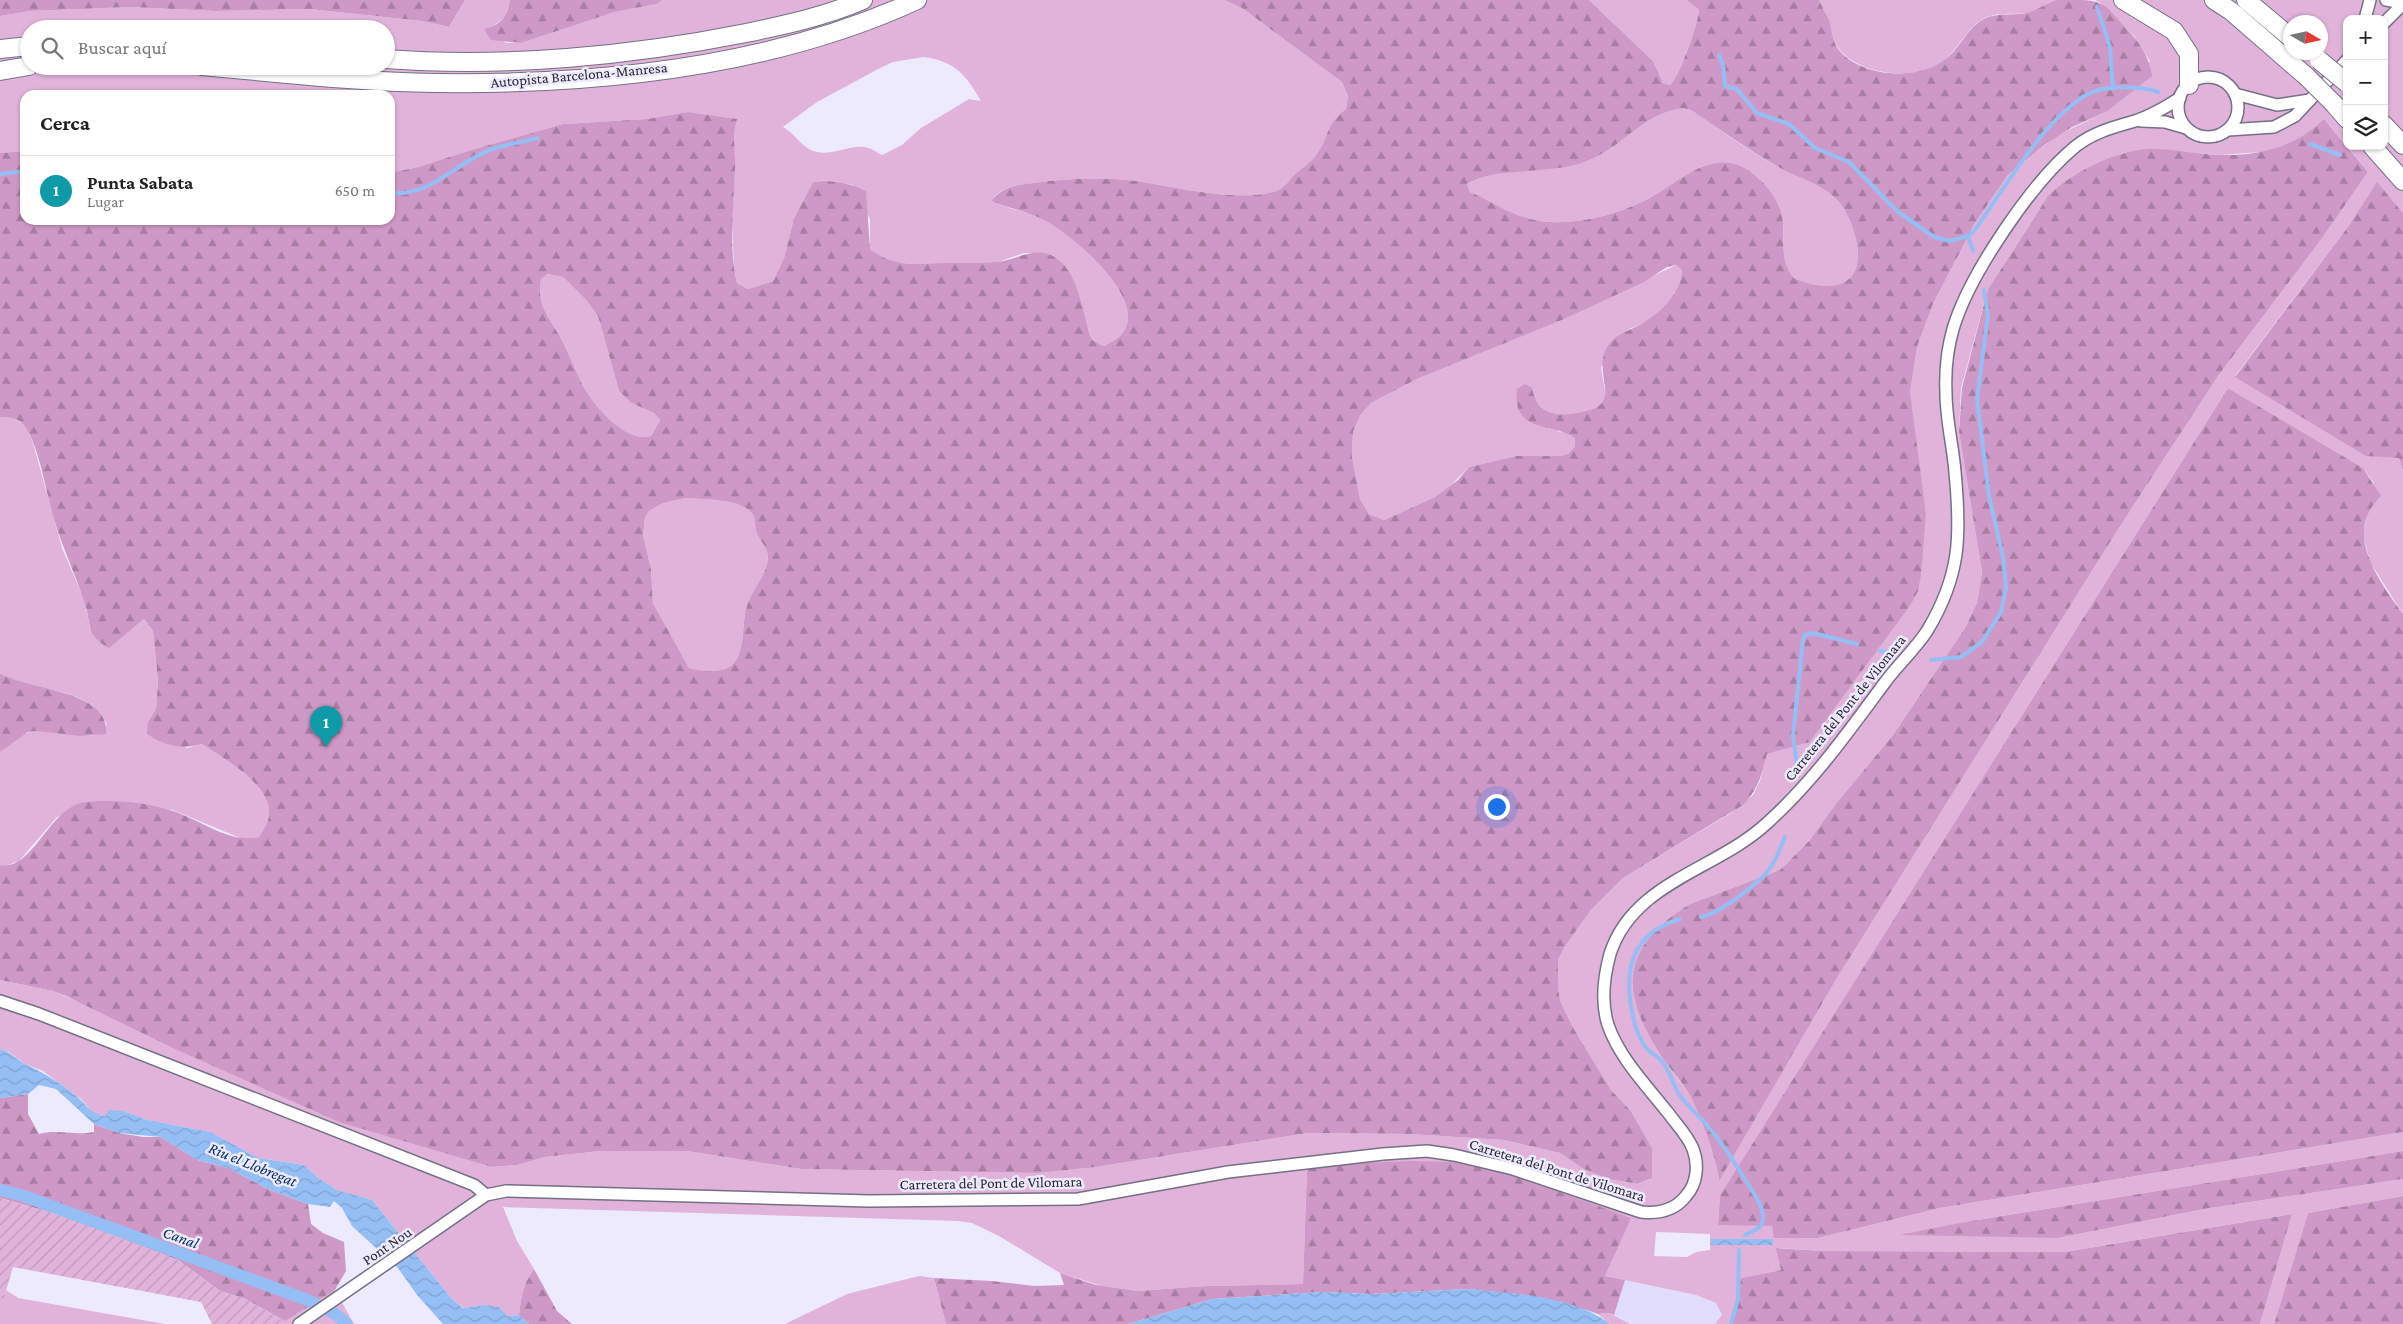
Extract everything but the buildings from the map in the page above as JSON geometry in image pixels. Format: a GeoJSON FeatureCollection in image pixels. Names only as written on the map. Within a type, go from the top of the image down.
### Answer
{"type":"FeatureCollection","features":[{"type":"Feature","properties":{"kind":"highway","name":"Autopista Barcelona-Manresa"},"geometry":{"type":"LineString","coordinates":[[395,59],[490,61],[617,53],[705,41],[783,25],[863,0]]}},
{"type":"Feature","properties":{"kind":"highway","name":"Autopista Barcelona-Manresa"},"geometry":{"type":"LineString","coordinates":[[325,75],[434,83],[496,82],[586,77],[704,64],[780,49],[892,12],[917,0]]}},
{"type":"Feature","properties":{"kind":"highway"},"geometry":{"type":"LineString","coordinates":[[2123,0],[2174,31],[2189,54],[2184,91]]}},
{"type":"Feature","properties":{"kind":"highway"},"geometry":{"type":"LineString","coordinates":[[2214,0],[2231,11],[2307,78],[2343,114]]}},
{"type":"Feature","properties":{"kind":"highway"},"geometry":{"type":"LineString","coordinates":[[2246,0],[2283,31]]}},
{"type":"Feature","properties":{"kind":"highway"},"geometry":{"type":"LineString","coordinates":[[0,49],[20,47]]}},
{"type":"Feature","properties":{"kind":"highway"},"geometry":{"type":"LineString","coordinates":[[2319,60],[2343,80]]}},
{"type":"Feature","properties":{"kind":"highway"},"geometry":{"type":"LineString","coordinates":[[0,71],[20,68]]}},
{"type":"Feature","properties":{"kind":"highway"},"geometry":{"type":"LineString","coordinates":[[2388,128],[2403,145]]}},
{"type":"Feature","properties":{"kind":"highway"},"geometry":{"type":"LineString","coordinates":[[2376,150],[2403,181]]}},
{"type":"Feature","properties":{"kind":"street"},"geometry":{"type":"LineString","coordinates":[[2366,15],[2370,0]]}},
{"type":"Feature","properties":{"kind":"street"},"geometry":{"type":"LineString","coordinates":[[2386,0],[2403,4]]}},
{"type":"Feature","properties":{"kind":"street"},"geometry":{"type":"LineString","coordinates":[[2388,19],[2403,4]]}},
{"type":"Feature","properties":{"kind":"street"},"geometry":{"type":"LineString","coordinates":[[2228,130],[2238,113],[2235,94],[2226,83],[2214,78],[2200,78],[2184,91],[2179,114],[2186,128],[2195,134],[2206,137],[2218,136],[2228,130],[2274,127],[2295,116],[2343,64]]}},
{"type":"Feature","properties":{"kind":"street","name":"Carretera del Pont de Vilomara"},"geometry":{"type":"LineString","coordinates":[[482,1199],[526,1190],[869,1201],[1078,1199],[1228,1172],[1383,1154],[1427,1151],[1454,1155],[1513,1169],[1641,1212],[1660,1212],[1676,1206],[1694,1186],[1696,1158],[1692,1146],[1684,1132],[1617,1047],[1607,1022],[1604,1002],[1605,977],[1611,953],[1621,930],[1636,910],[1661,888],[1708,865],[1762,828],[1780,812],[1821,767],[1900,662],[1925,634],[1943,601],[1959,547],[1955,470],[1945,392],[1947,360],[1952,330],[1961,308],[1979,271],[2002,235],[2051,169],[2079,144],[2115,125],[2137,120],[2161,110],[2184,91]]}},
{"type":"Feature","properties":{"kind":"street"},"geometry":{"type":"LineString","coordinates":[[2235,94],[2277,104],[2310,100]]}},
{"type":"Feature","properties":{"kind":"street","name":"Carretera del Pont de Vilomara"},"geometry":{"type":"LineString","coordinates":[[2137,120],[2165,122],[2186,128]]}},
{"type":"Feature","properties":{"kind":"street"},"geometry":{"type":"LineString","coordinates":[[0,1001],[39,1014],[474,1185],[482,1199]]}},
{"type":"Feature","properties":{"kind":"street","name":"Pont Nou"},"geometry":{"type":"LineString","coordinates":[[299,1324],[482,1199]]}},
{"type":"Feature","properties":{"kind":"shaded area"},"geometry":{"type":"Polygon","coordinates":[[[465,0],[510,0],[505,16],[484,30],[506,43],[521,43],[615,12],[655,4],[663,0],[1224,0],[1242,8],[1342,82],[1348,96],[1346,109],[1334,120],[1316,155],[1284,186],[1273,192],[1257,195],[1222,194],[1137,181],[1086,179],[1060,180],[1016,186],[1005,189],[995,196],[991,201],[1049,222],[1063,232],[1098,262],[1113,281],[1124,300],[1128,318],[1122,334],[1104,346],[1092,340],[1072,278],[1039,253],[1024,253],[998,262],[921,265],[894,262],[881,257],[870,249],[870,219],[853,185],[838,182],[813,182],[794,218],[784,258],[773,281],[748,289],[737,283],[734,267],[732,221],[735,165],[733,132],[736,119],[688,112],[647,119],[563,124],[418,167],[395,172],[395,90],[20,90],[20,151],[0,153],[0,16],[30,11],[130,7],[215,11],[309,9],[422,21],[449,27],[465,0]],[[923,57],[893,62],[817,102],[783,127],[807,148],[817,152],[824,153],[862,147],[872,149],[882,155],[902,145],[921,128],[969,99],[981,101],[970,84],[958,71],[934,59],[923,57]]]}},
{"type":"Feature","properties":{"kind":"shaded area"},"geometry":{"type":"Polygon","coordinates":[[[1589,0],[1687,0],[1699,10],[1688,49],[1679,71],[1670,85],[1663,83],[1653,61],[1589,0]]]}},
{"type":"Feature","properties":{"kind":"shaded area"},"geometry":{"type":"Polygon","coordinates":[[[1819,0],[2058,0],[2030,12],[1997,14],[1986,17],[1971,28],[1945,60],[1934,67],[1920,71],[1890,73],[1861,65],[1839,49],[1832,35],[1828,18],[1819,0]]]}},
{"type":"Feature","properties":{"kind":"shaded area"},"geometry":{"type":"Polygon","coordinates":[[[2095,0],[2403,0],[2403,213],[2377,183],[2350,224],[2235,376],[2388,456],[2399,458],[2403,472],[2403,614],[2370,562],[2363,534],[2374,483],[2363,468],[2228,388],[1720,1195],[1718,1224],[1772,1226],[1818,1238],[1940,1208],[2403,1132],[2403,1151],[1965,1222],[2058,1238],[2204,1209],[2403,1179],[2403,1196],[2308,1213],[2274,1324],[2260,1324],[2292,1214],[2065,1252],[1824,1251],[1777,1248],[1781,1270],[1741,1278],[1732,1324],[1715,1324],[1722,1315],[1716,1303],[1696,1295],[1605,1276],[1630,1217],[1307,1169],[1303,1284],[1205,1286],[1138,1291],[1102,1286],[1060,1273],[999,1236],[972,1223],[958,1221],[503,1207],[517,1241],[534,1269],[523,1291],[519,1315],[507,1316],[485,1305],[464,1308],[452,1299],[372,1200],[337,1190],[317,1177],[304,1165],[259,1158],[210,1132],[148,1120],[123,1111],[105,1116],[93,1113],[81,1099],[43,1071],[25,1064],[9,1052],[0,1049],[0,980],[53,991],[107,1014],[161,1042],[492,1167],[517,1165],[545,1157],[600,1151],[687,1151],[801,1169],[1038,1173],[1096,1167],[1308,1133],[1410,1134],[1504,1140],[1560,1153],[1582,1168],[1624,1182],[1639,1184],[1652,1178],[1652,1148],[1631,1111],[1611,1090],[1574,1029],[1561,1003],[1558,989],[1558,960],[1564,948],[1590,911],[1623,878],[1731,813],[1753,795],[1760,781],[1767,754],[1810,742],[1910,606],[1926,513],[1910,407],[1910,393],[1917,347],[1933,304],[1975,223],[2008,175],[2058,135],[2106,112],[2150,61],[2134,36],[2101,3],[2095,0]],[[2343,15],[2343,141],[2324,119],[2313,130],[2290,145],[2262,152],[2219,155],[2148,149],[2123,153],[2097,164],[2040,208],[1988,289],[1961,388],[1959,432],[1982,572],[1977,603],[1965,628],[1893,735],[1835,805],[1809,841],[1780,870],[1690,904],[1666,921],[1649,938],[1638,955],[1633,974],[1633,993],[1639,1014],[1649,1036],[1686,1090],[1699,1113],[1719,1180],[1837,978],[2117,531],[2218,376],[2323,237],[2368,172],[2350,150],[2388,150],[2388,15],[2343,15]],[[1656,1232],[1654,1256],[1687,1257],[1696,1252],[1710,1250],[1710,1234],[1656,1232]],[[1711,1239],[1711,1245],[1773,1245],[1772,1239],[1711,1239]]]}},
{"type":"Feature","properties":{"kind":"shaded area"},"geometry":{"type":"Polygon","coordinates":[[[1683,108],[1691,110],[1768,161],[1819,186],[1839,202],[1849,218],[1858,253],[1857,266],[1845,282],[1835,286],[1823,286],[1795,280],[1786,267],[1783,222],[1776,201],[1757,177],[1736,165],[1722,162],[1709,164],[1635,205],[1600,217],[1562,222],[1539,221],[1518,215],[1470,192],[1467,184],[1501,173],[1584,162],[1612,148],[1655,117],[1668,111],[1683,108]]]}},
{"type":"Feature","properties":{"kind":"shaded area"},"geometry":{"type":"Polygon","coordinates":[[[1676,265],[1682,270],[1681,278],[1669,301],[1657,314],[1625,333],[1617,342],[1601,368],[1606,396],[1603,404],[1589,411],[1571,415],[1554,414],[1546,411],[1538,404],[1532,388],[1517,389],[1559,432],[1567,433],[1575,438],[1575,446],[1569,453],[1561,456],[1516,456],[1469,467],[1450,486],[1435,497],[1384,520],[1369,514],[1360,499],[1352,457],[1353,432],[1360,416],[1371,403],[1417,379],[1562,320],[1676,265]]]}},
{"type":"Feature","properties":{"kind":"shaded area"},"geometry":{"type":"Polygon","coordinates":[[[547,274],[563,277],[587,301],[598,316],[619,391],[631,403],[654,413],[660,420],[651,436],[641,437],[621,429],[602,412],[587,393],[543,305],[540,288],[541,278],[547,274]]]}},
{"type":"Feature","properties":{"kind":"shaded area"},"geometry":{"type":"Polygon","coordinates":[[[0,417],[12,417],[26,426],[33,443],[62,548],[84,599],[90,628],[133,628],[144,619],[153,631],[158,681],[156,709],[148,722],[187,748],[202,744],[235,766],[257,785],[265,796],[269,808],[266,827],[259,837],[245,840],[173,810],[112,802],[57,817],[19,861],[5,866],[0,865],[0,752],[26,733],[43,731],[97,735],[107,725],[100,712],[89,703],[75,696],[28,684],[0,673],[0,417]]]}},
{"type":"Feature","properties":{"kind":"shaded area"},"geometry":{"type":"Polygon","coordinates":[[[686,498],[724,501],[743,506],[754,517],[757,534],[767,552],[768,559],[765,570],[750,597],[746,609],[740,653],[733,664],[724,669],[705,671],[689,668],[653,603],[651,569],[643,535],[645,518],[649,511],[663,503],[686,498]]]}},
{"type":"Feature","properties":{"kind":"shaded area"},"geometry":{"type":"Polygon","coordinates":[[[0,1198],[56,1214],[178,1260],[220,1291],[245,1299],[285,1321],[279,1324],[212,1324],[201,1302],[13,1267],[4,1298],[0,1298],[0,1198]]]}},
{"type":"Feature","properties":{"kind":"shaded area"},"geometry":{"type":"Polygon","coordinates":[[[919,1276],[934,1278],[946,1324],[785,1324],[847,1294],[919,1276]]]}},
{"type":"Feature","properties":{"kind":"shaded area"},"geometry":{"type":"Polygon","coordinates":[[[1625,1280],[1696,1295],[1716,1303],[1722,1315],[1715,1324],[1630,1324],[1614,1315],[1625,1280]]]}},
{"type":"Feature","properties":{"kind":"shaded area"},"geometry":{"type":"Polygon","coordinates":[[[6,1290],[18,1298],[165,1324],[0,1324],[0,1298],[4,1298],[6,1290]]]}},
{"type":"Feature","properties":{"kind":"shaded area"},"geometry":{"type":"Polygon","coordinates":[[[335,1290],[354,1324],[279,1324],[335,1290]]]}},
{"type":"Feature","properties":{"kind":"shaded area"},"geometry":{"type":"Polygon","coordinates":[[[1609,1313],[1630,1324],[1610,1324],[1598,1314],[1609,1313]]]}},
{"type":"Feature","properties":{"kind":"green space"},"geometry":{"type":"Polygon","coordinates":[[[0,0],[465,0],[449,27],[422,21],[309,9],[215,11],[130,7],[30,11],[0,16],[0,0]]]}},
{"type":"Feature","properties":{"kind":"green space"},"geometry":{"type":"Polygon","coordinates":[[[510,0],[663,0],[656,4],[615,12],[521,43],[491,40],[484,29],[499,23],[505,16],[510,0]]]}},
{"type":"Feature","properties":{"kind":"green space"},"geometry":{"type":"Polygon","coordinates":[[[1224,0],[1589,0],[1653,61],[1663,83],[1670,85],[1683,61],[1698,17],[1699,10],[1687,0],[1819,0],[1829,20],[1836,46],[1848,58],[1860,66],[1874,70],[1888,73],[1903,73],[1918,72],[1943,61],[1954,52],[1976,24],[1988,17],[2030,12],[2057,0],[2086,0],[2100,3],[2110,10],[2136,39],[2149,62],[2152,76],[2106,112],[2072,127],[2046,144],[2008,175],[1975,223],[1933,304],[1917,347],[1910,393],[1926,513],[1921,575],[1918,591],[1910,606],[1810,742],[1767,754],[1756,788],[1743,805],[1623,878],[1590,911],[1564,948],[1558,960],[1558,989],[1561,1003],[1574,1029],[1611,1090],[1631,1111],[1652,1148],[1652,1178],[1638,1184],[1609,1179],[1582,1168],[1560,1153],[1504,1140],[1410,1134],[1308,1133],[1096,1167],[1038,1173],[801,1169],[687,1151],[600,1151],[545,1157],[517,1165],[492,1167],[339,1122],[175,1049],[66,996],[53,991],[0,980],[0,865],[12,864],[22,859],[51,826],[73,806],[86,802],[107,801],[152,805],[184,815],[226,834],[248,838],[259,837],[268,820],[269,808],[265,796],[247,775],[202,744],[187,747],[173,746],[147,734],[148,722],[156,709],[158,681],[153,631],[144,619],[109,648],[96,638],[90,628],[84,601],[57,529],[31,437],[18,420],[0,417],[0,153],[20,151],[20,225],[395,225],[395,172],[418,167],[563,124],[647,119],[688,112],[737,119],[734,137],[732,240],[737,283],[748,289],[773,281],[784,258],[794,218],[813,182],[840,182],[866,191],[870,249],[888,259],[906,264],[916,264],[996,262],[1030,253],[1047,254],[1055,258],[1064,265],[1074,281],[1092,340],[1104,346],[1122,334],[1128,318],[1124,300],[1113,281],[1080,246],[1048,222],[991,201],[1005,189],[1016,186],[1073,179],[1137,181],[1222,194],[1257,195],[1276,191],[1287,184],[1293,176],[1311,161],[1334,121],[1346,109],[1348,96],[1342,82],[1242,8],[1224,0]],[[1683,108],[1668,111],[1655,117],[1612,148],[1587,161],[1559,168],[1493,175],[1479,178],[1467,184],[1470,192],[1528,219],[1562,222],[1587,220],[1635,205],[1709,164],[1723,162],[1737,165],[1757,177],[1768,188],[1776,201],[1782,215],[1785,259],[1790,273],[1795,279],[1823,286],[1845,282],[1857,266],[1858,253],[1851,223],[1839,202],[1819,186],[1768,161],[1691,110],[1683,108]],[[1676,265],[1667,267],[1644,282],[1562,320],[1417,379],[1371,403],[1360,416],[1353,432],[1352,457],[1360,499],[1369,514],[1384,520],[1435,497],[1458,480],[1469,467],[1516,456],[1561,456],[1569,453],[1575,446],[1575,438],[1527,420],[1520,413],[1517,403],[1517,389],[1525,384],[1532,388],[1536,400],[1541,407],[1548,412],[1556,414],[1563,415],[1596,408],[1603,402],[1605,394],[1603,364],[1605,353],[1611,342],[1618,336],[1643,323],[1669,301],[1681,278],[1682,270],[1676,265]],[[547,274],[541,279],[540,289],[543,305],[587,393],[602,412],[621,429],[641,437],[651,436],[660,420],[654,413],[631,403],[619,391],[598,316],[587,301],[563,277],[547,274]],[[686,498],[663,503],[649,511],[645,518],[643,535],[651,569],[653,603],[689,668],[705,671],[724,669],[733,664],[740,653],[746,609],[750,597],[765,570],[768,559],[767,552],[757,534],[754,517],[743,506],[724,501],[686,498]]]}},
{"type":"Feature","properties":{"kind":"green space"},"geometry":{"type":"Polygon","coordinates":[[[2324,119],[2343,142],[2343,150],[2350,150],[2368,172],[2323,237],[2218,376],[2117,531],[1837,978],[1719,1181],[1712,1149],[1693,1102],[1649,1036],[1639,1014],[1633,993],[1633,974],[1638,955],[1649,938],[1666,921],[1690,904],[1780,870],[1809,841],[1835,805],[1893,735],[1965,628],[1977,603],[1982,572],[1959,432],[1962,388],[1988,289],[2048,196],[2069,179],[2094,165],[2121,154],[2147,149],[2219,155],[2248,154],[2289,143],[2313,129],[2324,119]]]}},
{"type":"Feature","properties":{"kind":"green space"},"geometry":{"type":"Polygon","coordinates":[[[2377,182],[2403,213],[2403,472],[2399,458],[2366,456],[2235,377],[2350,224],[2377,182]]]}},
{"type":"Feature","properties":{"kind":"green space"},"geometry":{"type":"Polygon","coordinates":[[[2228,388],[2363,468],[2381,496],[2370,510],[2365,525],[2364,541],[2375,571],[2403,614],[2403,1132],[1940,1208],[1818,1238],[1774,1238],[1772,1226],[1718,1225],[1720,1195],[2228,388]]]}},
{"type":"Feature","properties":{"kind":"green space"},"geometry":{"type":"Polygon","coordinates":[[[0,673],[13,679],[65,693],[82,700],[95,708],[104,719],[106,734],[80,736],[37,731],[28,732],[0,752],[0,673]]]}},
{"type":"Feature","properties":{"kind":"green space"},"geometry":{"type":"Polygon","coordinates":[[[28,1094],[28,1114],[39,1134],[94,1132],[94,1124],[119,1133],[143,1137],[161,1137],[197,1160],[228,1168],[270,1190],[308,1204],[311,1224],[323,1233],[344,1242],[346,1271],[335,1290],[285,1321],[245,1299],[220,1291],[178,1260],[56,1214],[0,1198],[0,1098],[28,1094]]]}},
{"type":"Feature","properties":{"kind":"green space"},"geometry":{"type":"Polygon","coordinates":[[[2403,1151],[2403,1179],[2204,1209],[2058,1238],[1900,1235],[1965,1222],[2403,1151]]]}},
{"type":"Feature","properties":{"kind":"green space"},"geometry":{"type":"Polygon","coordinates":[[[1411,1161],[1452,1162],[1513,1175],[1631,1218],[1605,1276],[1625,1280],[1614,1315],[1609,1313],[1598,1314],[1525,1295],[1468,1289],[1372,1294],[1321,1292],[1213,1299],[1128,1324],[946,1324],[934,1278],[992,1281],[1034,1286],[1064,1285],[1060,1273],[1096,1285],[1138,1291],[1205,1286],[1303,1284],[1307,1169],[1343,1164],[1411,1161]]]}},
{"type":"Feature","properties":{"kind":"green space"},"geometry":{"type":"Polygon","coordinates":[[[2403,1196],[2403,1324],[2274,1324],[2308,1213],[2403,1196]]]}},
{"type":"Feature","properties":{"kind":"green space"},"geometry":{"type":"Polygon","coordinates":[[[2292,1214],[2260,1324],[1732,1324],[1741,1278],[1781,1270],[1776,1248],[1824,1251],[2065,1252],[2292,1214]]]}},
{"type":"Feature","properties":{"kind":"green space"},"geometry":{"type":"Polygon","coordinates":[[[534,1269],[557,1311],[572,1324],[529,1324],[519,1315],[523,1291],[534,1269]]]}},
{"type":"Feature","properties":{"kind":"water","name":"Riu el Llobregat"},"geometry":{"type":"Polygon","coordinates":[[[0,1049],[57,1082],[74,1094],[91,1110],[99,1114],[105,1116],[109,1110],[123,1111],[148,1120],[210,1132],[259,1158],[304,1165],[317,1177],[337,1190],[372,1200],[452,1299],[463,1308],[485,1305],[499,1307],[507,1316],[519,1315],[529,1324],[443,1324],[417,1295],[398,1268],[352,1226],[342,1208],[334,1201],[330,1207],[308,1204],[270,1190],[228,1168],[197,1160],[161,1137],[119,1133],[94,1124],[56,1089],[39,1085],[28,1094],[0,1098],[0,1049]]]}},
{"type":"Feature","properties":{"kind":"water"},"geometry":{"type":"Polygon","coordinates":[[[1710,1239],[1773,1239],[1773,1245],[1711,1245],[1710,1239]]]}},
{"type":"Feature","properties":{"kind":"water"},"geometry":{"type":"Polygon","coordinates":[[[1468,1289],[1523,1294],[1561,1302],[1579,1307],[1610,1324],[1128,1324],[1213,1299],[1321,1292],[1372,1294],[1468,1289]]]}},
{"type":"Feature","properties":{"kind":"waterway"},"geometry":{"type":"LineString","coordinates":[[2097,7],[2110,47],[2113,89]]}},
{"type":"Feature","properties":{"kind":"waterway"},"geometry":{"type":"LineString","coordinates":[[1719,55],[1723,65],[1725,86],[1737,89],[1757,113],[1789,124],[1815,148],[1849,162],[1897,211],[1934,237],[1950,241],[1968,236],[1974,231],[2026,155],[2057,118],[2073,104],[2097,90],[2133,88],[2158,92]]}},
{"type":"Feature","properties":{"kind":"waterway"},"geometry":{"type":"LineString","coordinates":[[395,193],[418,190],[480,154],[499,147],[538,138]]}},
{"type":"Feature","properties":{"kind":"waterway"},"geometry":{"type":"LineString","coordinates":[[2310,144],[2340,155]]}},
{"type":"Feature","properties":{"kind":"waterway"},"geometry":{"type":"LineString","coordinates":[[0,174],[20,172]]}},
{"type":"Feature","properties":{"kind":"waterway"},"geometry":{"type":"LineString","coordinates":[[1968,236],[1973,251]]}},
{"type":"Feature","properties":{"kind":"waterway"},"geometry":{"type":"LineString","coordinates":[[1931,660],[1961,657],[1982,642],[2001,612],[2006,587],[2003,557],[1989,496],[1977,399],[1988,315],[1984,290]]}},
{"type":"Feature","properties":{"kind":"waterway"},"geometry":{"type":"LineString","coordinates":[[1797,765],[1793,736],[1803,639],[1805,635],[1813,633],[1857,644]]}},
{"type":"Feature","properties":{"kind":"waterway"},"geometry":{"type":"LineString","coordinates":[[1880,651],[1891,653]]}},
{"type":"Feature","properties":{"kind":"waterway"},"geometry":{"type":"LineString","coordinates":[[1701,917],[1719,910],[1759,880],[1774,862],[1785,837]]}},
{"type":"Feature","properties":{"kind":"waterway"},"geometry":{"type":"LineString","coordinates":[[1680,919],[1655,930],[1643,942],[1634,957],[1629,985],[1634,1021],[1637,1032],[1647,1049],[1662,1062],[1679,1094],[1718,1139],[1757,1199],[1762,1209],[1762,1223],[1759,1228],[1745,1235]]}},
{"type":"Feature","properties":{"kind":"waterway","name":"Canal"},"geometry":{"type":"LineString","coordinates":[[0,1190],[21,1195],[305,1299],[334,1313],[347,1324]]}},
{"type":"Feature","properties":{"kind":"waterway"},"geometry":{"type":"LineString","coordinates":[[1731,1324],[1738,1299],[1739,1250]]}},
{"type":"Feature","properties":{"kind":"place","name":"Punta Sabata"},"geometry":{"type":"Point","coordinates":[326,747]}}]}
